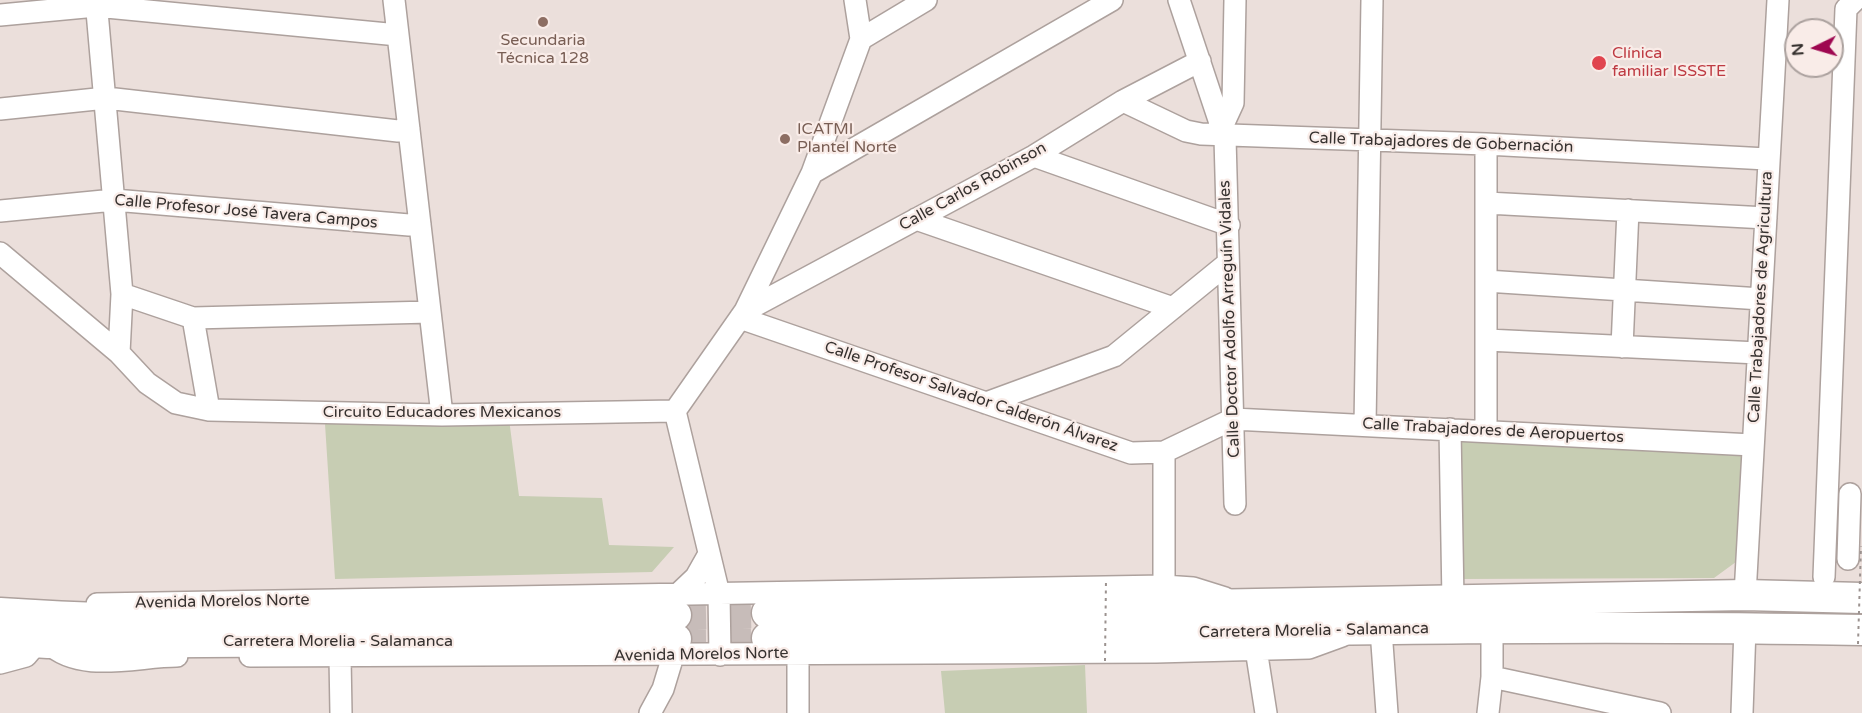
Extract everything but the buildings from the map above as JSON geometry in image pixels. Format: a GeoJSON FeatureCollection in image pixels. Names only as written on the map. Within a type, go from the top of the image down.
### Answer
{"type":"FeatureCollection","features":[{"type":"Feature","properties":{"kind":"highway","name":"Carretera Morelia - Salamanca"},"geometry":{"type":"LineString","coordinates":[[1860,637],[1745,628],[1492,626],[1368,631],[767,626],[1252,605],[1745,595],[1824,587],[1862,598]]}},
{"type":"Feature","properties":{"kind":"highway","name":"Carretera Morelia - Salamanca"},"geometry":{"type":"LineString","coordinates":[[0,613],[47,634]]}},
{"type":"Feature","properties":{"kind":"highway","name":"Carretera Morelia - Salamanca"},"geometry":{"type":"LineString","coordinates":[[0,640],[47,634],[336,620],[676,626]]}},
{"type":"Feature","properties":{"kind":"street"},"geometry":{"type":"LineString","coordinates":[[394,0],[442,415]]}},
{"type":"Feature","properties":{"kind":"street"},"geometry":{"type":"LineString","coordinates":[[720,655],[718,594],[675,411],[743,314],[812,173],[861,39],[855,0]]}},
{"type":"Feature","properties":{"kind":"street"},"geometry":{"type":"LineString","coordinates":[[861,39],[926,0]]}},
{"type":"Feature","properties":{"kind":"street"},"geometry":{"type":"LineString","coordinates":[[812,173],[1112,0]]}},
{"type":"Feature","properties":{"kind":"street"},"geometry":{"type":"LineString","coordinates":[[1179,0],[1223,131]]}},
{"type":"Feature","properties":{"kind":"street"},"geometry":{"type":"LineString","coordinates":[[1223,131],[1233,103],[1235,0]]}},
{"type":"Feature","properties":{"kind":"street"},"geometry":{"type":"LineString","coordinates":[[1365,424],[1372,0]]}},
{"type":"Feature","properties":{"kind":"street","name":"Calle Trabajadores de Agricultura"},"geometry":{"type":"LineString","coordinates":[[1745,595],[1766,218],[1767,159],[1778,0]]}},
{"type":"Feature","properties":{"kind":"street"},"geometry":{"type":"LineString","coordinates":[[1824,587],[1846,9],[1855,0]]}},
{"type":"Feature","properties":{"kind":"street"},"geometry":{"type":"LineString","coordinates":[[0,15],[96,3],[398,35]]}},
{"type":"Feature","properties":{"kind":"street"},"geometry":{"type":"LineString","coordinates":[[96,3],[122,294],[119,353]]}},
{"type":"Feature","properties":{"kind":"street","name":"Calle Carlos Robinson"},"geometry":{"type":"LineString","coordinates":[[743,314],[1034,156],[1123,101],[1200,61]]}},
{"type":"Feature","properties":{"kind":"street"},"geometry":{"type":"LineString","coordinates":[[0,109],[106,98],[398,130],[409,129]]}},
{"type":"Feature","properties":{"kind":"street","name":"Calle Trabajadores de Gobernación"},"geometry":{"type":"LineString","coordinates":[[1123,101],[1186,131],[1767,159]]}},
{"type":"Feature","properties":{"kind":"street","name":"Calle Doctor Adolfo Arreguín Vidales"},"geometry":{"type":"LineString","coordinates":[[1223,131],[1229,225],[1228,263],[1235,504]]}},
{"type":"Feature","properties":{"kind":"street"},"geometry":{"type":"LineString","coordinates":[[1486,144],[1486,430]]}},
{"type":"Feature","properties":{"kind":"street"},"geometry":{"type":"LineString","coordinates":[[1034,156],[1229,225]]}},
{"type":"Feature","properties":{"kind":"street","name":"Calle Profesor José Tavera Campos"},"geometry":{"type":"LineString","coordinates":[[0,211],[114,200],[409,225],[420,224]]}},
{"type":"Feature","properties":{"kind":"street"},"geometry":{"type":"LineString","coordinates":[[1486,203],[1766,218]]}},
{"type":"Feature","properties":{"kind":"street"},"geometry":{"type":"LineString","coordinates":[[1622,347],[1628,210]]}},
{"type":"Feature","properties":{"kind":"street"},"geometry":{"type":"LineString","coordinates":[[916,219],[1173,308]]}},
{"type":"Feature","properties":{"kind":"street","name":"Circuito Educadores Mexicanos"},"geometry":{"type":"LineString","coordinates":[[0,253],[119,353],[147,382],[176,404],[209,410],[442,415],[675,411]]}},
{"type":"Feature","properties":{"kind":"street"},"geometry":{"type":"LineString","coordinates":[[986,403],[1114,356],[1228,263]]}},
{"type":"Feature","properties":{"kind":"street"},"geometry":{"type":"LineString","coordinates":[[1486,281],[1761,299]]}},
{"type":"Feature","properties":{"kind":"street"},"geometry":{"type":"LineString","coordinates":[[122,294],[193,318],[430,312]]}},
{"type":"Feature","properties":{"kind":"street","name":"Calle Profesor Salvador Calderón Álvarez"},"geometry":{"type":"LineString","coordinates":[[743,314],[986,403],[1131,453],[1164,452],[1233,419]]}},
{"type":"Feature","properties":{"kind":"street"},"geometry":{"type":"LineString","coordinates":[[193,318],[209,410]]}},
{"type":"Feature","properties":{"kind":"street"},"geometry":{"type":"LineString","coordinates":[[1486,340],[1758,353]]}},
{"type":"Feature","properties":{"kind":"street","name":"Calle Trabajadores de Aeropuertos"},"geometry":{"type":"LineString","coordinates":[[1233,419],[1754,445]]}},
{"type":"Feature","properties":{"kind":"street"},"geometry":{"type":"LineString","coordinates":[[1450,429],[1453,601]]}},
{"type":"Feature","properties":{"kind":"street"},"geometry":{"type":"LineString","coordinates":[[1164,452],[1164,585]]}},
{"type":"Feature","properties":{"kind":"street"},"geometry":{"type":"LineString","coordinates":[[1824,587],[1857,555],[1850,494]]}},
{"type":"Feature","properties":{"kind":"street"},"geometry":{"type":"LineString","coordinates":[[650,713],[663,689],[676,626],[696,578],[709,554]]}},
{"type":"Feature","properties":{"kind":"street","name":"Avenida Morelos Norte"},"geometry":{"type":"LineString","coordinates":[[47,634],[67,656],[83,660],[169,656],[340,657],[676,626],[718,594],[1164,585],[1193,588],[1252,605]]}},
{"type":"Feature","properties":{"kind":"street","name":"Avenida Morelos Norte"},"geometry":{"type":"LineString","coordinates":[[676,626],[720,655],[1156,652],[1309,648],[1368,631]]}},
{"type":"Feature","properties":{"kind":"street"},"geometry":{"type":"LineString","coordinates":[[1488,713],[1492,677],[1492,626]]}},
{"type":"Feature","properties":{"kind":"street"},"geometry":{"type":"LineString","coordinates":[[1742,713],[1745,628]]}},
{"type":"Feature","properties":{"kind":"street"},"geometry":{"type":"LineString","coordinates":[[1368,631],[1387,713]]}},
{"type":"Feature","properties":{"kind":"street"},"geometry":{"type":"LineString","coordinates":[[0,663],[26,656],[47,634]]}},
{"type":"Feature","properties":{"kind":"street"},"geometry":{"type":"LineString","coordinates":[[1256,649],[1266,713]]}},
{"type":"Feature","properties":{"kind":"street"},"geometry":{"type":"LineString","coordinates":[[798,654],[798,713]]}},
{"type":"Feature","properties":{"kind":"street"},"geometry":{"type":"LineString","coordinates":[[340,657],[341,713]]}},
{"type":"Feature","properties":{"kind":"street"},"geometry":{"type":"LineString","coordinates":[[1492,677],[1660,713]]}},
{"type":"Feature","properties":{"kind":"path"},"geometry":{"type":"LineString","coordinates":[[1857,555],[1860,637]]}},
{"type":"Feature","properties":{"kind":"path"},"geometry":{"type":"LineString","coordinates":[[1105,661],[1106,579]]}},
{"type":"Feature","properties":{"kind":"green space"},"geometry":{"type":"Polygon","coordinates":[[[509,419],[519,496],[602,498],[609,545],[674,547],[652,572],[335,579],[325,424],[509,419]]]}},
{"type":"Feature","properties":{"kind":"green space"},"geometry":{"type":"Polygon","coordinates":[[[1462,440],[1745,456],[1740,559],[1714,578],[1462,579],[1462,440]]]}},
{"type":"Feature","properties":{"kind":"green space"},"geometry":{"type":"Polygon","coordinates":[[[1085,665],[1087,713],[945,713],[941,671],[1085,665]]]}},
{"type":"Feature","properties":{"kind":"tunnel"},"geometry":{"type":"LineString","coordinates":[[676,615],[767,613]]}},
{"type":"Feature","properties":{"kind":"tunnel"},"geometry":{"type":"LineString","coordinates":[[676,639],[767,638]]}},
{"type":"Feature","properties":{"kind":"place","name":"Secundaria Técnica 128"},"geometry":{"type":"Point","coordinates":[543,22]}},
{"type":"Feature","properties":{"kind":"place","name":"Clínica familiar ISSSTE"},"geometry":{"type":"Point","coordinates":[1599,63]}},
{"type":"Feature","properties":{"kind":"place","name":"ICATMI Plantel Norte"},"geometry":{"type":"Point","coordinates":[785,139]}}]}
